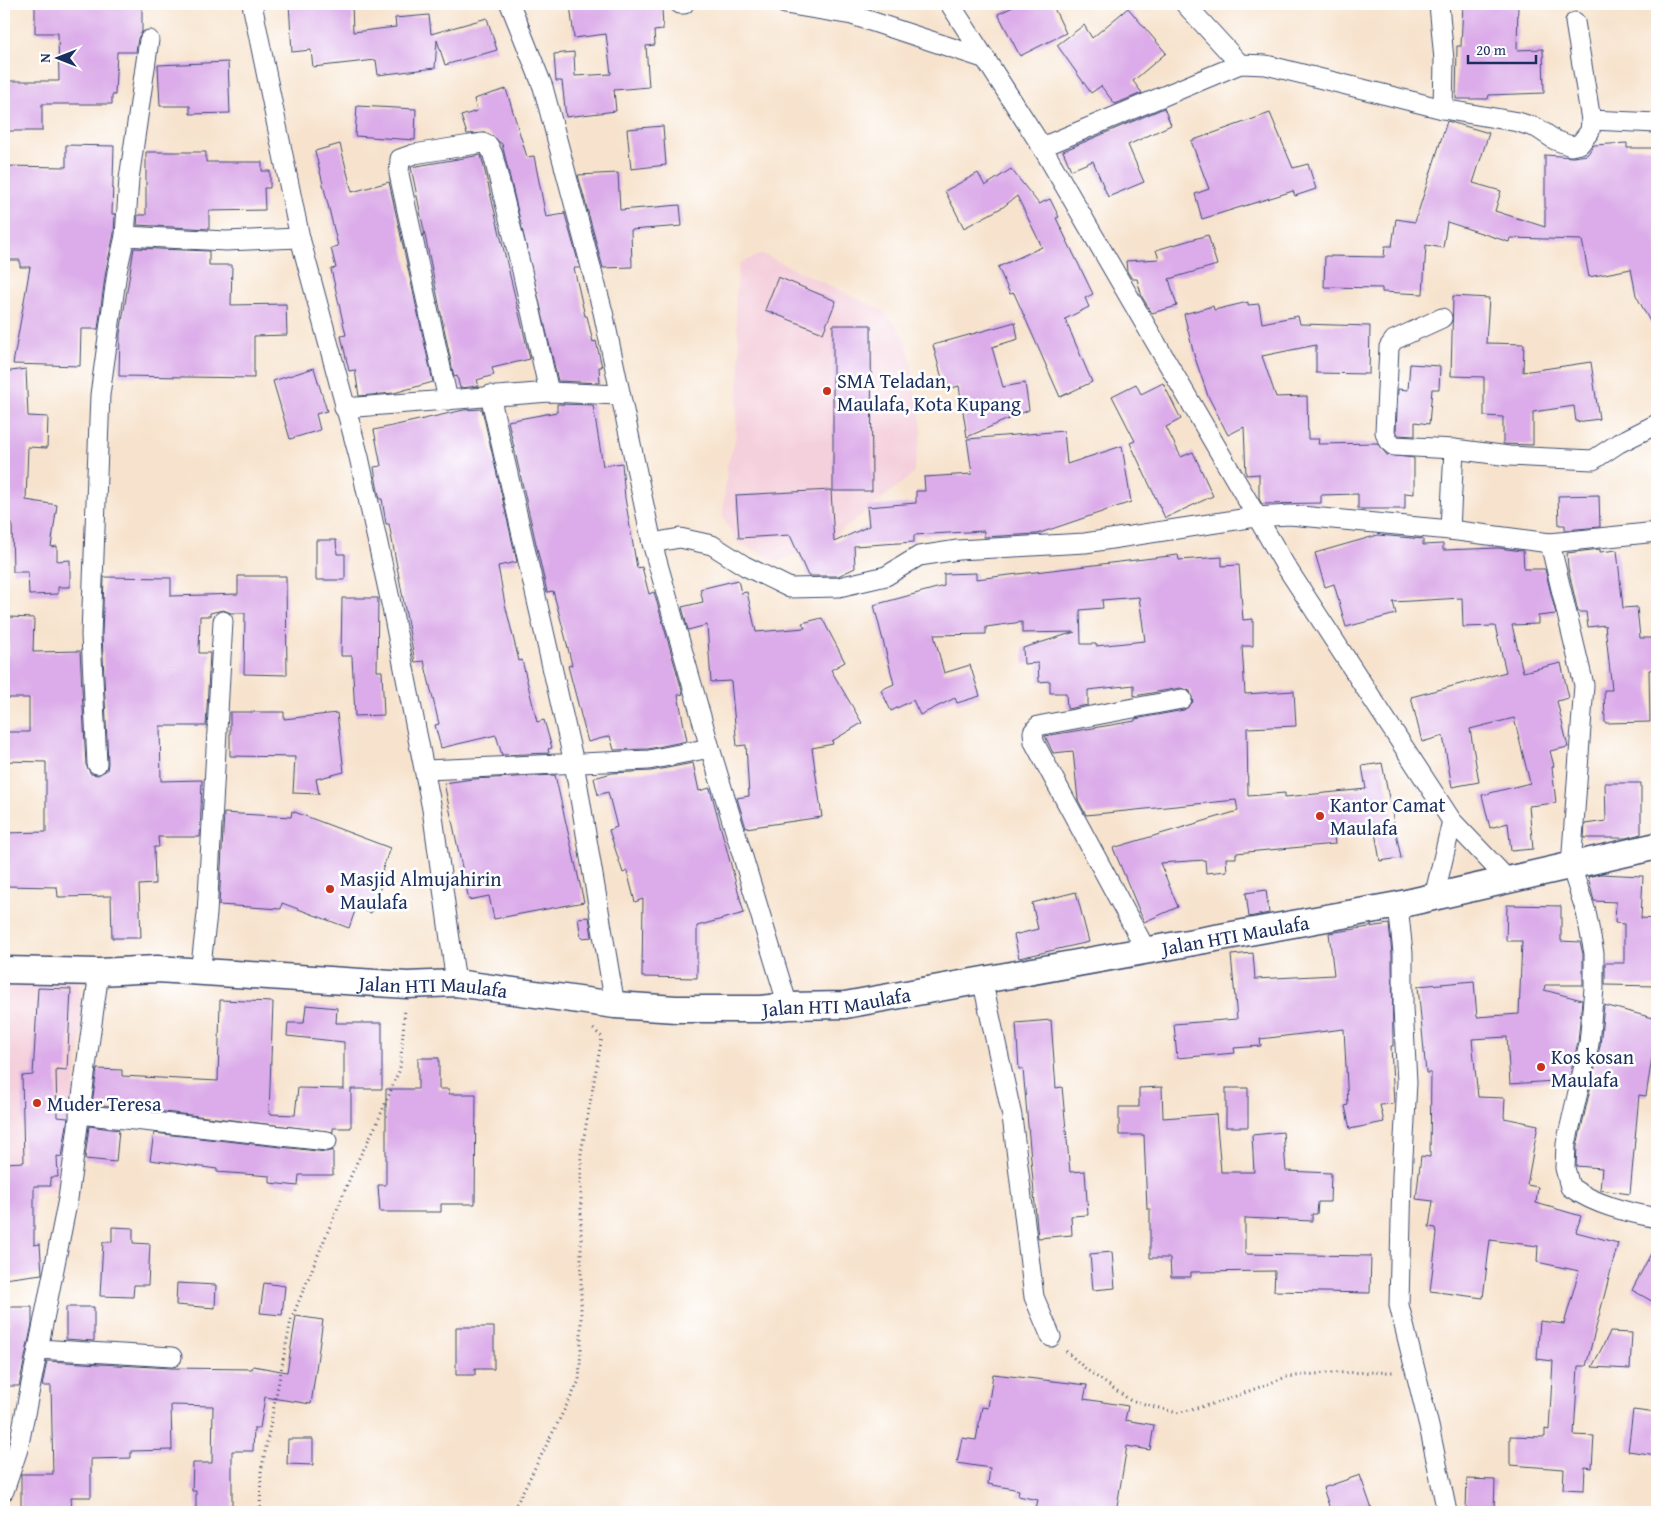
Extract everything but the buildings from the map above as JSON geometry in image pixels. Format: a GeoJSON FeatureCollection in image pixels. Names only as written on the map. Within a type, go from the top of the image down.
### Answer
{"type":"FeatureCollection","features":[{"type":"Feature","properties":{"kind":"street"},"geometry":{"type":"LineString","coordinates":[[252,4],[300,238],[363,475],[426,770],[456,984]]}},
{"type":"Feature","properties":{"kind":"street"},"geometry":{"type":"LineString","coordinates":[[510,4],[543,86],[603,312],[619,395],[652,543],[710,748],[788,1006]]}},
{"type":"Feature","properties":{"kind":"street"},"geometry":{"type":"LineString","coordinates":[[784,4],[852,15],[986,59]]}},
{"type":"Feature","properties":{"kind":"street"},"geometry":{"type":"LineString","coordinates":[[950,4],[1042,147],[1255,517],[1452,821],[1508,880]]}},
{"type":"Feature","properties":{"kind":"street"},"geometry":{"type":"LineString","coordinates":[[1185,4],[1240,64]]}},
{"type":"Feature","properties":{"kind":"street"},"geometry":{"type":"LineString","coordinates":[[1439,4],[1444,60],[1443,109]]}},
{"type":"Feature","properties":{"kind":"street"},"geometry":{"type":"LineString","coordinates":[[1042,147],[1240,64],[1266,64],[1443,109],[1479,114],[1537,128],[1555,140],[1571,146],[1580,144],[1590,131],[1591,120],[1575,22]]}},
{"type":"Feature","properties":{"kind":"street"},"geometry":{"type":"LineString","coordinates":[[97,764],[91,635],[100,395],[117,272],[125,236],[129,179],[149,40]]}},
{"type":"Feature","properties":{"kind":"street"},"geometry":{"type":"LineString","coordinates":[[1591,120],[1657,123]]}},
{"type":"Feature","properties":{"kind":"street"},"geometry":{"type":"LineString","coordinates":[[448,400],[399,174],[400,160],[414,154],[483,143],[490,146],[493,155],[522,271],[549,392]]}},
{"type":"Feature","properties":{"kind":"street"},"geometry":{"type":"LineString","coordinates":[[125,236],[216,240],[300,238]]}},
{"type":"Feature","properties":{"kind":"street"},"geometry":{"type":"LineString","coordinates":[[1442,318],[1394,340],[1389,347],[1385,432],[1388,441],[1394,446],[1454,449],[1509,456],[1593,460],[1619,443],[1657,424]]}},
{"type":"Feature","properties":{"kind":"street"},"geometry":{"type":"LineString","coordinates":[[344,408],[490,395],[549,392],[619,395]]}},
{"type":"Feature","properties":{"kind":"street"},"geometry":{"type":"LineString","coordinates":[[490,395],[574,764],[615,1005]]}},
{"type":"Feature","properties":{"kind":"street"},"geometry":{"type":"LineString","coordinates":[[1450,530],[1454,449]]}},
{"type":"Feature","properties":{"kind":"street"},"geometry":{"type":"LineString","coordinates":[[652,543],[680,538],[712,544],[744,566],[790,588],[838,587],[886,576],[919,556],[958,550],[1085,543],[1255,517],[1290,515],[1450,530],[1550,543],[1657,532]]}},
{"type":"Feature","properties":{"kind":"street"},"geometry":{"type":"LineString","coordinates":[[1550,543],[1584,685],[1571,866],[1586,912],[1594,953],[1594,988],[1589,1044],[1566,1144],[1565,1168],[1570,1187],[1584,1198],[1599,1204],[1657,1218]]}},
{"type":"Feature","properties":{"kind":"street"},"geometry":{"type":"LineString","coordinates":[[200,973],[208,904],[223,621]]}},
{"type":"Feature","properties":{"kind":"street"},"geometry":{"type":"LineString","coordinates":[[1146,950],[1034,742],[1033,732],[1038,726],[1182,699]]}},
{"type":"Feature","properties":{"kind":"street"},"geometry":{"type":"LineString","coordinates":[[426,770],[649,760],[710,748]]}},
{"type":"Feature","properties":{"kind":"street"},"geometry":{"type":"LineString","coordinates":[[1434,897],[1452,821]]}},
{"type":"Feature","properties":{"kind":"street","name":"Jalan HTI Maulafa"},"geometry":{"type":"LineString","coordinates":[[4,970],[99,972],[157,969],[200,973],[290,976],[407,985],[456,984],[615,1005],[676,1009],[761,1009],[788,1006],[845,1005],[1398,905],[1657,846]]}},
{"type":"Feature","properties":{"kind":"street"},"geometry":{"type":"LineString","coordinates":[[1398,905],[1403,953],[1403,1008],[1408,1082],[1402,1176],[1398,1305],[1429,1426],[1447,1512]]}},
{"type":"Feature","properties":{"kind":"street"},"geometry":{"type":"LineString","coordinates":[[4,1490],[18,1449],[68,1200],[99,972]]}},
{"type":"Feature","properties":{"kind":"street"},"geometry":{"type":"LineString","coordinates":[[982,979],[1012,1116],[1034,1297],[1051,1337]]}},
{"type":"Feature","properties":{"kind":"street"},"geometry":{"type":"LineString","coordinates":[[79,1114],[327,1141]]}},
{"type":"Feature","properties":{"kind":"street"},"geometry":{"type":"LineString","coordinates":[[38,1349],[172,1357]]}},
{"type":"Feature","properties":{"kind":"path"},"geometry":{"type":"LineString","coordinates":[[260,1512],[262,1472],[291,1320],[355,1166],[377,1123],[400,1069],[407,985]]}},
{"type":"Feature","properties":{"kind":"path"},"geometry":{"type":"LineString","coordinates":[[510,1512],[517,1503],[579,1381],[581,1349],[580,1152],[602,1037]]}},
{"type":"Feature","properties":{"kind":"path"},"geometry":{"type":"LineString","coordinates":[[1051,1337],[1087,1370],[1130,1400],[1177,1413],[1223,1401],[1286,1376],[1326,1372],[1414,1371]]}},
{"type":"Feature","properties":{"kind":"shaded area","name":"SMA Teladan, Maulafa, Kota Kupang"},"geometry":{"type":"Polygon","coordinates":[[[762,254],[884,311],[898,328],[908,346],[922,428],[913,474],[837,534],[779,562],[737,542],[723,517],[727,466],[735,442],[740,354],[735,304],[739,263],[762,254]]]}},
{"type":"Feature","properties":{"kind":"shaded area","name":"Muder Teresa"},"geometry":{"type":"Polygon","coordinates":[[[4,975],[76,976],[85,1014],[58,1192],[4,1196],[4,975]]]}},
{"type":"Feature","properties":{"kind":"place","name":"SMA Teladan, Maulafa, Kota Kupang"},"geometry":{"type":"Point","coordinates":[827,391]}},
{"type":"Feature","properties":{"kind":"place","name":"Kantor Camat Maulafa"},"geometry":{"type":"Point","coordinates":[1320,816]}},
{"type":"Feature","properties":{"kind":"place","name":"Masjid Almujahirin Maulafa"},"geometry":{"type":"Point","coordinates":[330,889]}},
{"type":"Feature","properties":{"kind":"place","name":"Kos kosan Maulafa"},"geometry":{"type":"Point","coordinates":[1541,1067]}},
{"type":"Feature","properties":{"kind":"place","name":"Muder Teresa"},"geometry":{"type":"Point","coordinates":[37,1103]}}]}
